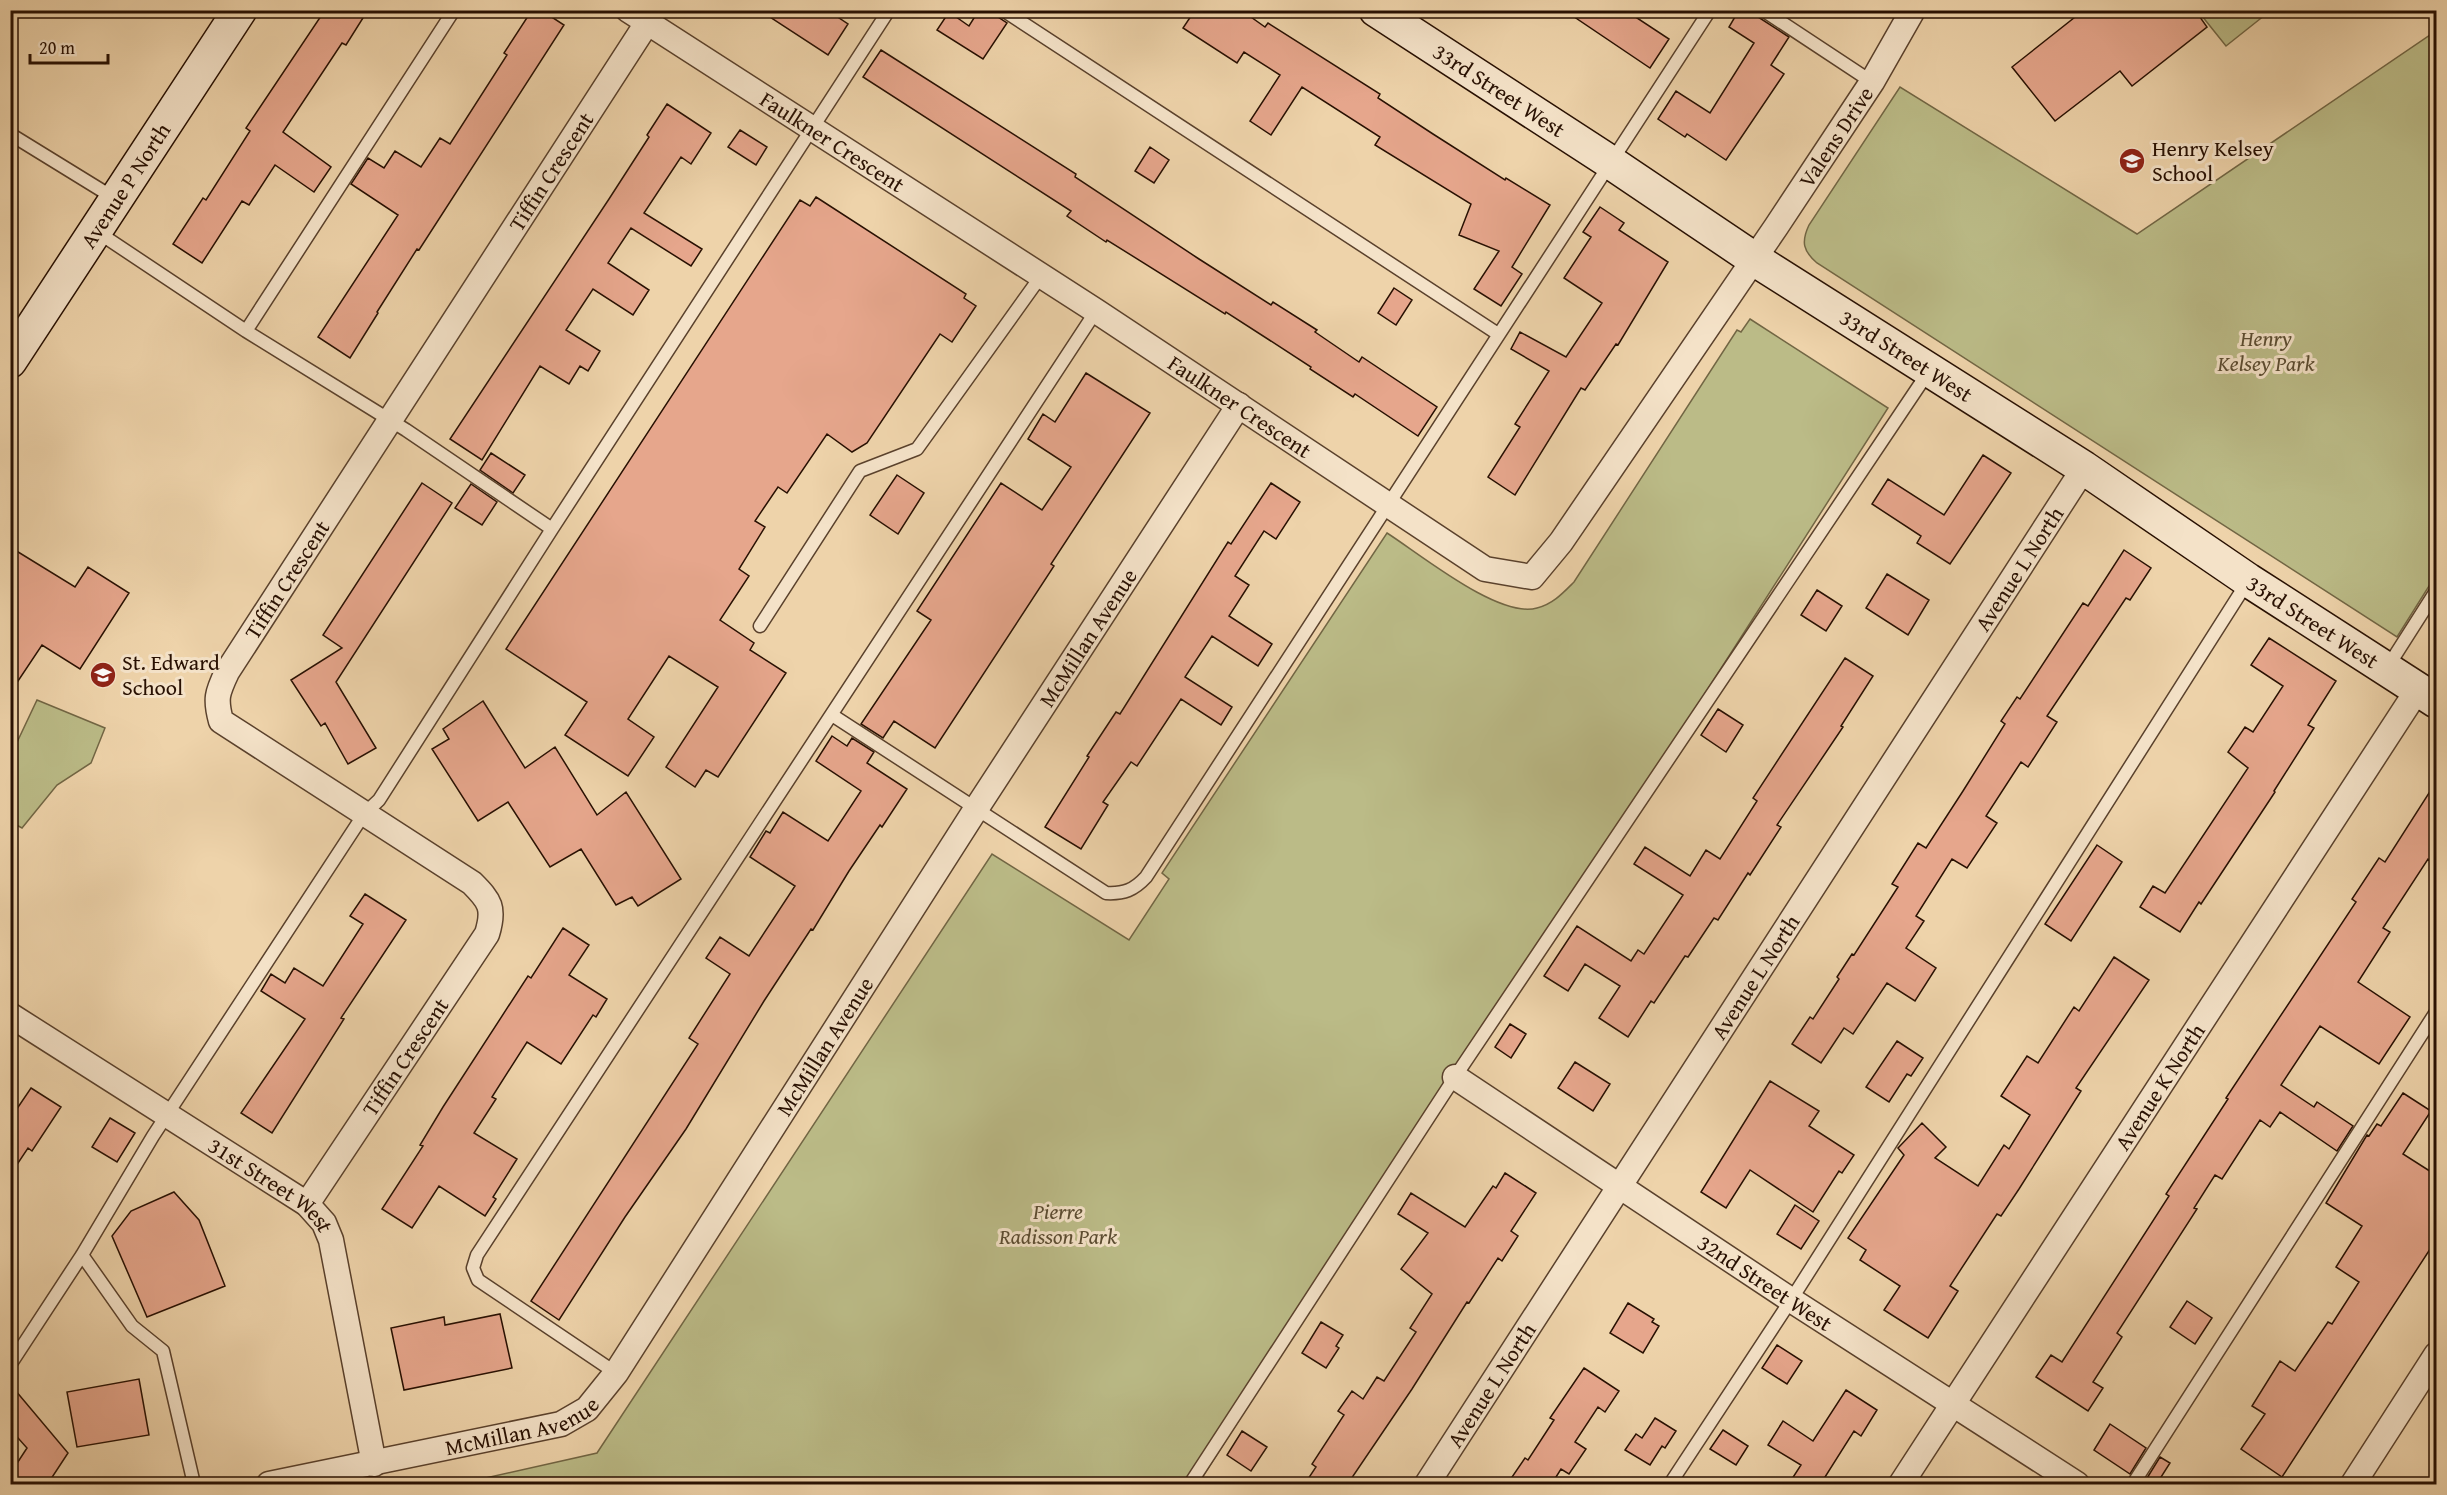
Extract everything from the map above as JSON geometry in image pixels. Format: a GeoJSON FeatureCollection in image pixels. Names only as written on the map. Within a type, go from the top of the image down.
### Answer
{"type":"FeatureCollection","features":[{"type":"Feature","properties":{"kind":"main road","name":"Avenue P North"},"geometry":{"type":"LineString","coordinates":[[10,361],[240,10]]}},
{"type":"Feature","properties":{"kind":"main road","name":"33rd Street West"},"geometry":{"type":"LineString","coordinates":[[1376,10],[1611,162],[1754,259],[2084,468],[2248,580],[2427,695]]}},
{"type":"Feature","properties":{"kind":"street","name":"Valens Drive"},"geometry":{"type":"LineString","coordinates":[[1754,259],[1872,82],[1913,10]]}},
{"type":"Feature","properties":{"kind":"street","name":"Faulkner Crescent"},"geometry":{"type":"LineString","coordinates":[[637,17],[1096,310],[1485,568],[1532,577],[1561,542],[1754,259]]}},
{"type":"Feature","properties":{"kind":"street","name":"Tiffin Crescent"},"geometry":{"type":"LineString","coordinates":[[307,1204],[487,934],[492,919],[489,900],[472,883],[221,721],[217,704],[218,692],[227,672],[388,420],[637,17]]}},
{"type":"Feature","properties":{"kind":"street","name":"McMillan Avenue"},"geometry":{"type":"LineString","coordinates":[[269,1485],[561,1424],[587,1409],[616,1373],[976,809],[1239,405]]}},
{"type":"Feature","properties":{"kind":"street","name":"Avenue L North"},"geometry":{"type":"LineString","coordinates":[[1427,1485],[2084,468]]}},
{"type":"Feature","properties":{"kind":"street","name":"Avenue K North"},"geometry":{"type":"LineString","coordinates":[[1901,1485],[2427,695]]}},
{"type":"Feature","properties":{"kind":"street","name":"31st Street West"},"geometry":{"type":"LineString","coordinates":[[10,1015],[307,1204],[324,1223],[331,1240],[374,1464]]}},
{"type":"Feature","properties":{"kind":"street","name":"32nd Street West"},"geometry":{"type":"LineString","coordinates":[[1455,1077],[1791,1300],[2078,1485]]}},
{"type":"Feature","properties":{"kind":"street"},"geometry":{"type":"LineString","coordinates":[[2353,1485],[2436,1355]]}},
{"type":"Feature","properties":{"kind":"lane"},"geometry":{"type":"LineString","coordinates":[[246,331],[454,10]]}},
{"type":"Feature","properties":{"kind":"lane"},"geometry":{"type":"LineString","coordinates":[[10,1365],[82,1255],[166,1115],[364,814],[379,800],[889,10]]}},
{"type":"Feature","properties":{"kind":"lane"},"geometry":{"type":"LineString","coordinates":[[1003,10],[1498,334]]}},
{"type":"Feature","properties":{"kind":"lane"},"geometry":{"type":"LineString","coordinates":[[832,715],[1106,893],[1129,891],[1138,886],[1390,505],[1498,334],[1710,10]]}},
{"type":"Feature","properties":{"kind":"lane"},"geometry":{"type":"LineString","coordinates":[[1763,10],[1872,82]]}},
{"type":"Feature","properties":{"kind":"lane"},"geometry":{"type":"LineString","coordinates":[[10,134],[116,199]]}},
{"type":"Feature","properties":{"kind":"lane"},"geometry":{"type":"LineString","coordinates":[[95,230],[246,331],[388,420],[552,529]]}},
{"type":"Feature","properties":{"kind":"lane"},"geometry":{"type":"LineString","coordinates":[[760,626],[860,471],[917,449],[1041,276]]}},
{"type":"Feature","properties":{"kind":"lane"},"geometry":{"type":"LineString","coordinates":[[616,1373],[478,1280],[473,1268],[477,1255],[1096,310]]}},
{"type":"Feature","properties":{"kind":"lane"},"geometry":{"type":"LineString","coordinates":[[1190,1485],[1455,1077],[1930,370]]}},
{"type":"Feature","properties":{"kind":"lane"},"geometry":{"type":"LineString","coordinates":[[1670,1485],[1791,1300],[2248,580]]}},
{"type":"Feature","properties":{"kind":"lane"},"geometry":{"type":"LineString","coordinates":[[2386,669],[2436,591]]}},
{"type":"Feature","properties":{"kind":"lane"},"geometry":{"type":"LineString","coordinates":[[2133,1485],[2436,1012]]}},
{"type":"Feature","properties":{"kind":"lane"},"geometry":{"type":"LineString","coordinates":[[82,1255],[132,1326],[163,1351],[194,1485]]}},
{"type":"Feature","properties":{"kind":"green space"},"geometry":{"type":"Polygon","coordinates":[[[2208,11],[2270,11],[2226,46],[2202,16],[2208,11]]]}},
{"type":"Feature","properties":{"kind":"green space","name":"Henry Kelsey Park"},"geometry":{"type":"Polygon","coordinates":[[[2436,31],[2436,575],[2397,637],[1817,263],[1806,250],[1804,241],[1809,225],[1900,87],[2137,234],[2436,31]]]}},
{"type":"Feature","properties":{"kind":"green space","name":"Pierre Radisson Park"},"geometry":{"type":"Polygon","coordinates":[[[1750,319],[1888,408],[1198,1484],[459,1484],[597,1453],[992,854],[1129,940],[1169,879],[1162,873],[1387,533],[1460,582],[1502,604],[1521,609],[1537,608],[1548,604],[1574,582],[1737,330],[1741,332],[1750,319]]]}},
{"type":"Feature","properties":{"kind":"green space"},"geometry":{"type":"Polygon","coordinates":[[[37,700],[105,728],[91,763],[57,785],[22,828],[11,822],[11,755],[37,700]]]}},
{"type":"Feature","properties":{"kind":"building"},"geometry":{"type":"Polygon","coordinates":[[[325,10],[368,10],[346,45],[342,43],[283,132],[331,167],[314,192],[275,165],[249,205],[242,201],[202,263],[173,244],[203,198],[206,200],[250,131],[246,128],[325,10]]]}},
{"type":"Feature","properties":{"kind":"building"},"geometry":{"type":"Polygon","coordinates":[[[532,10],[541,10],[564,25],[419,250],[417,249],[350,358],[318,337],[398,215],[351,184],[368,158],[384,168],[395,151],[421,167],[440,138],[450,144],[507,55],[504,53],[532,10]]]}},
{"type":"Feature","properties":{"kind":"building"},"geometry":{"type":"Polygon","coordinates":[[[759,10],[827,10],[848,24],[828,55],[759,10]]]}},
{"type":"Feature","properties":{"kind":"building"},"geometry":{"type":"Polygon","coordinates":[[[979,10],[995,10],[998,17],[1007,23],[983,59],[937,30],[949,12],[969,26],[979,10]]]}},
{"type":"Feature","properties":{"kind":"building"},"geometry":{"type":"Polygon","coordinates":[[[1195,10],[1241,10],[1265,27],[1268,23],[1380,94],[1378,98],[1433,134],[1505,180],[1506,178],[1550,205],[1512,267],[1522,274],[1501,306],[1474,289],[1499,251],[1459,235],[1471,204],[1375,145],[1380,137],[1302,87],[1271,135],[1250,121],[1280,75],[1244,52],[1237,63],[1183,28],[1195,10]]]}},
{"type":"Feature","properties":{"kind":"building"},"geometry":{"type":"Polygon","coordinates":[[[1564,10],[1625,10],[1669,39],[1650,68],[1564,10]]]}},
{"type":"Feature","properties":{"kind":"building"},"geometry":{"type":"Polygon","coordinates":[[[1739,10],[1755,10],[1758,17],[1789,37],[1771,65],[1784,74],[1726,160],[1687,134],[1685,137],[1658,119],[1676,91],[1710,113],[1754,43],[1729,27],[1739,10]]]}},
{"type":"Feature","properties":{"kind":"building"},"geometry":{"type":"Polygon","coordinates":[[[2084,10],[2195,10],[2207,27],[2132,86],[2120,71],[2055,121],[2012,67],[2084,10]]]}},
{"type":"Feature","properties":{"kind":"building"},"geometry":{"type":"Polygon","coordinates":[[[881,50],[1076,174],[1075,177],[1199,259],[1271,305],[1273,302],[1317,330],[1315,332],[1359,362],[1362,357],[1437,407],[1418,436],[1355,394],[1353,397],[1226,312],[1225,314],[1107,240],[1106,242],[1067,216],[1071,211],[863,77],[881,50]]]}},
{"type":"Feature","properties":{"kind":"building"},"geometry":{"type":"Polygon","coordinates":[[[667,104],[711,133],[691,164],[681,157],[644,213],[702,249],[691,266],[631,228],[608,263],[649,290],[633,315],[593,289],[566,330],[600,351],[588,371],[580,366],[569,384],[540,366],[482,460],[450,439],[609,199],[649,137],[647,135],[667,104]]]}},
{"type":"Feature","properties":{"kind":"building"},"geometry":{"type":"Polygon","coordinates":[[[740,130],[767,147],[756,165],[728,147],[740,130]]]}},
{"type":"Feature","properties":{"kind":"building"},"geometry":{"type":"Polygon","coordinates":[[[1150,147],[1169,160],[1154,183],[1135,171],[1150,147]]]}},
{"type":"Feature","properties":{"kind":"building"},"geometry":{"type":"Polygon","coordinates":[[[816,197],[966,294],[964,298],[976,306],[952,342],[940,334],[867,443],[852,452],[827,434],[787,493],[778,487],[755,521],[765,527],[739,569],[749,576],[720,620],[754,643],[750,650],[786,673],[718,777],[706,770],[695,787],[666,767],[718,687],[669,656],[628,719],[654,737],[628,776],[565,735],[587,702],[506,649],[800,200],[810,206],[816,197]]]}},
{"type":"Feature","properties":{"kind":"building"},"geometry":{"type":"Polygon","coordinates":[[[1600,207],[1624,223],[1619,230],[1668,262],[1618,345],[1616,344],[1585,390],[1581,388],[1515,495],[1488,477],[1520,427],[1515,424],[1549,371],[1511,349],[1520,332],[1566,357],[1602,303],[1564,278],[1591,237],[1583,232],[1600,207]]]}},
{"type":"Feature","properties":{"kind":"building"},"geometry":{"type":"Polygon","coordinates":[[[1394,288],[1412,300],[1396,325],[1378,313],[1394,288]]]}},
{"type":"Feature","properties":{"kind":"building"},"geometry":{"type":"Polygon","coordinates":[[[1086,373],[1150,413],[1051,564],[1054,566],[935,748],[894,721],[883,738],[861,724],[931,620],[917,611],[1001,483],[1042,510],[1071,467],[1028,439],[1043,414],[1055,422],[1086,373]]]}},
{"type":"Feature","properties":{"kind":"building"},"geometry":{"type":"Polygon","coordinates":[[[491,453],[525,475],[513,493],[480,470],[491,453]]]}},
{"type":"Feature","properties":{"kind":"building"},"geometry":{"type":"Polygon","coordinates":[[[1983,455],[2011,473],[1950,564],[1917,543],[1921,536],[1872,504],[1888,479],[1944,515],[1983,455]]]}},
{"type":"Feature","properties":{"kind":"building"},"geometry":{"type":"Polygon","coordinates":[[[897,475],[924,493],[898,534],[870,515],[897,475]]]}},
{"type":"Feature","properties":{"kind":"building"},"geometry":{"type":"Polygon","coordinates":[[[422,483],[452,503],[336,682],[376,748],[348,764],[325,723],[321,726],[291,680],[342,648],[323,635],[422,483]]]}},
{"type":"Feature","properties":{"kind":"building"},"geometry":{"type":"Polygon","coordinates":[[[1271,483],[1300,502],[1276,539],[1264,531],[1235,576],[1249,585],[1229,616],[1272,644],[1258,666],[1212,636],[1185,677],[1232,707],[1221,725],[1181,699],[1137,766],[1131,762],[1103,802],[1108,805],[1081,849],[1045,827],[1089,757],[1087,756],[1116,712],[1120,714],[1228,542],[1231,544],[1271,483]]]}},
{"type":"Feature","properties":{"kind":"building"},"geometry":{"type":"Polygon","coordinates":[[[471,484],[497,502],[482,525],[455,508],[471,484]]]}},
{"type":"Feature","properties":{"kind":"building"},"geometry":{"type":"Polygon","coordinates":[[[10,547],[75,587],[88,567],[129,593],[80,669],[42,645],[10,693],[10,547]]]}},
{"type":"Feature","properties":{"kind":"building"},"geometry":{"type":"Polygon","coordinates":[[[2124,550],[2151,568],[2130,600],[2126,598],[2047,716],[2057,722],[2028,767],[2021,762],[1986,816],[1997,823],[1967,868],[1952,859],[1916,916],[1924,921],[1906,948],[1936,968],[1915,1001],[1887,983],[1853,1034],[1844,1028],[1821,1063],[1792,1044],[1810,1017],[1813,1019],[1839,979],[1837,977],[1898,887],[1892,884],[1918,843],[1926,848],[2005,724],[2001,721],[2017,697],[2020,699],[2083,603],[2088,606],[2124,550]]]}},
{"type":"Feature","properties":{"kind":"building"},"geometry":{"type":"Polygon","coordinates":[[[1887,574],[1929,600],[1908,635],[1866,608],[1887,574]]]}},
{"type":"Feature","properties":{"kind":"building"},"geometry":{"type":"Polygon","coordinates":[[[1817,590],[1842,606],[1826,631],[1801,615],[1817,590]]]}},
{"type":"Feature","properties":{"kind":"building"},"geometry":{"type":"Polygon","coordinates":[[[2269,638],[2336,681],[2308,725],[2314,728],[2275,792],[2180,932],[2140,907],[2153,886],[2165,893],[2248,768],[2228,752],[2245,727],[2253,732],[2283,686],[2251,665],[2269,638]]]}},
{"type":"Feature","properties":{"kind":"building"},"geometry":{"type":"Polygon","coordinates":[[[1845,658],[1873,676],[1841,726],[1843,727],[1777,825],[1781,827],[1750,875],[1748,873],[1718,920],[1714,918],[1688,957],[1685,956],[1654,1003],[1651,1001],[1628,1037],[1599,1018],[1620,986],[1585,964],[1568,991],[1544,976],[1577,926],[1631,961],[1638,950],[1644,954],[1683,895],[1634,864],[1645,847],[1690,876],[1706,850],[1720,859],[1757,801],[1753,798],[1845,658]]]}},
{"type":"Feature","properties":{"kind":"building"},"geometry":{"type":"Polygon","coordinates":[[[483,701],[525,768],[555,747],[597,815],[626,792],[681,879],[638,906],[632,897],[616,905],[581,849],[550,867],[508,802],[478,821],[432,749],[449,739],[443,729],[483,701]]]}},
{"type":"Feature","properties":{"kind":"building"},"geometry":{"type":"Polygon","coordinates":[[[1718,709],[1743,725],[1726,752],[1701,735],[1718,709]]]}},
{"type":"Feature","properties":{"kind":"building"},"geometry":{"type":"Polygon","coordinates":[[[832,736],[847,746],[852,738],[874,752],[867,763],[907,789],[849,871],[813,930],[811,929],[764,1001],[686,1129],[625,1217],[559,1320],[531,1301],[698,1044],[689,1038],[730,974],[706,958],[720,937],[749,956],[795,886],[750,857],[766,831],[770,833],[783,812],[828,841],[861,791],[816,761],[832,736]]]}},
{"type":"Feature","properties":{"kind":"building"},"geometry":{"type":"Polygon","coordinates":[[[2436,782],[2436,865],[2428,859],[2383,928],[2390,932],[2358,982],[2410,1017],[2379,1064],[2320,1026],[2281,1085],[2314,1107],[2317,1102],[2353,1126],[2337,1151],[2280,1112],[2270,1127],[2260,1120],[2222,1179],[2215,1175],[2194,1208],[2197,1209],[2117,1333],[2122,1337],[2093,1382],[2103,1388],[2088,1411],[2036,1377],[2051,1355],[2062,1362],[2169,1196],[2166,1194],[2228,1099],[2226,1098],[2356,902],[2352,899],[2379,858],[2385,862],[2436,782]]]}},
{"type":"Feature","properties":{"kind":"building"},"geometry":{"type":"Polygon","coordinates":[[[2097,845],[2122,862],[2071,941],[2045,924],[2097,845]]]}},
{"type":"Feature","properties":{"kind":"building"},"geometry":{"type":"Polygon","coordinates":[[[365,894],[406,920],[341,1018],[344,1019],[272,1133],[241,1113],[305,1019],[261,991],[271,974],[285,983],[294,968],[323,986],[363,924],[350,916],[365,894]]]}},
{"type":"Feature","properties":{"kind":"building"},"geometry":{"type":"Polygon","coordinates":[[[563,928],[589,945],[569,975],[607,999],[596,1017],[593,1015],[561,1064],[527,1042],[492,1097],[496,1099],[474,1133],[517,1159],[493,1197],[496,1199],[485,1216],[439,1186],[412,1228],[382,1209],[423,1146],[420,1145],[443,1107],[528,976],[531,978],[563,928]]]}},
{"type":"Feature","properties":{"kind":"building"},"geometry":{"type":"Polygon","coordinates":[[[2114,957],[2149,980],[2076,1088],[2081,1091],[2019,1189],[2001,1216],[1997,1214],[1950,1286],[1958,1291],[1928,1338],[1884,1310],[1900,1286],[1860,1260],[1866,1250],[1848,1238],[1904,1155],[1898,1148],[1922,1123],[1946,1147],[1935,1158],[1978,1186],[2004,1145],[2009,1149],[2030,1115],[2001,1096],[2027,1056],[2038,1063],[2074,1007],[2079,1011],[2114,957]]]}},
{"type":"Feature","properties":{"kind":"building"},"geometry":{"type":"Polygon","coordinates":[[[1510,1024],[1526,1034],[1511,1058],[1495,1047],[1510,1024]]]}},
{"type":"Feature","properties":{"kind":"building"},"geometry":{"type":"Polygon","coordinates":[[[1897,1041],[1923,1058],[1911,1076],[1907,1074],[1889,1102],[1866,1087],[1897,1041]]]}},
{"type":"Feature","properties":{"kind":"building"},"geometry":{"type":"Polygon","coordinates":[[[1575,1062],[1610,1084],[1593,1111],[1558,1088],[1575,1062]]]}},
{"type":"Feature","properties":{"kind":"building"},"geometry":{"type":"Polygon","coordinates":[[[1770,1081],[1819,1111],[1809,1126],[1854,1155],[1842,1173],[1839,1171],[1813,1212],[1750,1170],[1726,1208],[1701,1192],[1770,1081]]]}},
{"type":"Feature","properties":{"kind":"building"},"geometry":{"type":"Polygon","coordinates":[[[31,1088],[61,1107],[32,1151],[28,1148],[10,1175],[10,1119],[31,1088]]]}},
{"type":"Feature","properties":{"kind":"building"},"geometry":{"type":"Polygon","coordinates":[[[2403,1093],[2431,1111],[2403,1154],[2436,1175],[2436,1240],[2282,1477],[2241,1449],[2265,1414],[2252,1406],[2280,1361],[2295,1371],[2328,1322],[2332,1324],[2359,1282],[2336,1267],[2362,1226],[2326,1203],[2367,1135],[2369,1136],[2377,1124],[2381,1126],[2403,1093]]]}},
{"type":"Feature","properties":{"kind":"building"},"geometry":{"type":"Polygon","coordinates":[[[110,1118],[135,1133],[117,1162],[92,1147],[110,1118]]]}},
{"type":"Feature","properties":{"kind":"building"},"geometry":{"type":"Polygon","coordinates":[[[1505,1173],[1536,1193],[1511,1231],[1518,1236],[1502,1261],[1498,1258],[1469,1303],[1467,1302],[1347,1485],[1304,1485],[1316,1467],[1312,1464],[1344,1415],[1338,1411],[1352,1391],[1363,1399],[1377,1377],[1384,1381],[1416,1332],[1410,1328],[1432,1294],[1401,1269],[1428,1233],[1398,1214],[1411,1193],[1465,1227],[1493,1186],[1496,1188],[1505,1173]]]}},
{"type":"Feature","properties":{"kind":"building"},"geometry":{"type":"Polygon","coordinates":[[[174,1192],[199,1220],[225,1286],[147,1317],[112,1236],[131,1211],[174,1192]]]}},
{"type":"Feature","properties":{"kind":"building"},"geometry":{"type":"Polygon","coordinates":[[[1795,1205],[1819,1221],[1801,1249],[1777,1234],[1795,1205]]]}},
{"type":"Feature","properties":{"kind":"building"},"geometry":{"type":"Polygon","coordinates":[[[2187,1301],[2212,1318],[2195,1344],[2170,1327],[2187,1301]]]}},
{"type":"Feature","properties":{"kind":"building"},"geometry":{"type":"Polygon","coordinates":[[[1628,1303],[1654,1319],[1652,1322],[1659,1326],[1643,1353],[1610,1333],[1628,1303]]]}},
{"type":"Feature","properties":{"kind":"building"},"geometry":{"type":"Polygon","coordinates":[[[500,1314],[512,1368],[404,1390],[391,1328],[444,1317],[445,1325],[500,1314]]]}},
{"type":"Feature","properties":{"kind":"building"},"geometry":{"type":"Polygon","coordinates":[[[1321,1322],[1343,1335],[1336,1346],[1339,1348],[1326,1368],[1302,1353],[1321,1322]]]}},
{"type":"Feature","properties":{"kind":"building"},"geometry":{"type":"Polygon","coordinates":[[[1777,1345],[1802,1361],[1787,1384],[1762,1368],[1777,1345]]]}},
{"type":"Feature","properties":{"kind":"building"},"geometry":{"type":"Polygon","coordinates":[[[1584,1368],[1619,1391],[1605,1412],[1598,1407],[1575,1442],[1586,1449],[1569,1474],[1561,1469],[1551,1485],[1523,1485],[1512,1477],[1525,1458],[1528,1460],[1554,1420],[1550,1418],[1584,1368]]]}},
{"type":"Feature","properties":{"kind":"building"},"geometry":{"type":"Polygon","coordinates":[[[139,1379],[149,1435],[77,1447],[67,1392],[139,1379]]]}},
{"type":"Feature","properties":{"kind":"building"},"geometry":{"type":"Polygon","coordinates":[[[10,1384],[68,1453],[47,1485],[10,1485],[10,1474],[27,1448],[10,1429],[10,1384]]]}},
{"type":"Feature","properties":{"kind":"building"},"geometry":{"type":"Polygon","coordinates":[[[1846,1390],[1877,1410],[1861,1436],[1854,1431],[1820,1485],[1788,1485],[1801,1465],[1768,1445],[1783,1421],[1813,1441],[1846,1390]]]}},
{"type":"Feature","properties":{"kind":"building"},"geometry":{"type":"Polygon","coordinates":[[[1655,1418],[1676,1431],[1665,1448],[1662,1446],[1650,1465],[1625,1450],[1636,1434],[1642,1438],[1655,1418]]]}},
{"type":"Feature","properties":{"kind":"building"},"geometry":{"type":"Polygon","coordinates":[[[2110,1424],[2146,1448],[2130,1474],[2094,1450],[2110,1424]]]}},
{"type":"Feature","properties":{"kind":"building"},"geometry":{"type":"Polygon","coordinates":[[[1723,1430],[1748,1446],[1736,1465],[1710,1449],[1723,1430]]]}},
{"type":"Feature","properties":{"kind":"building"},"geometry":{"type":"Polygon","coordinates":[[[1242,1431],[1267,1447],[1251,1471],[1227,1455],[1242,1431]]]}},
{"type":"Feature","properties":{"kind":"building"},"geometry":{"type":"Polygon","coordinates":[[[2160,1457],[2170,1463],[2156,1485],[2146,1485],[2144,1483],[2160,1457]]]}},
{"type":"Feature","properties":{"kind":"place","name":"Henry Kelsey School"},"geometry":{"type":"Point","coordinates":[2132,161]}},
{"type":"Feature","properties":{"kind":"place","name":"St. Edward School"},"geometry":{"type":"Point","coordinates":[103,675]}}]}
